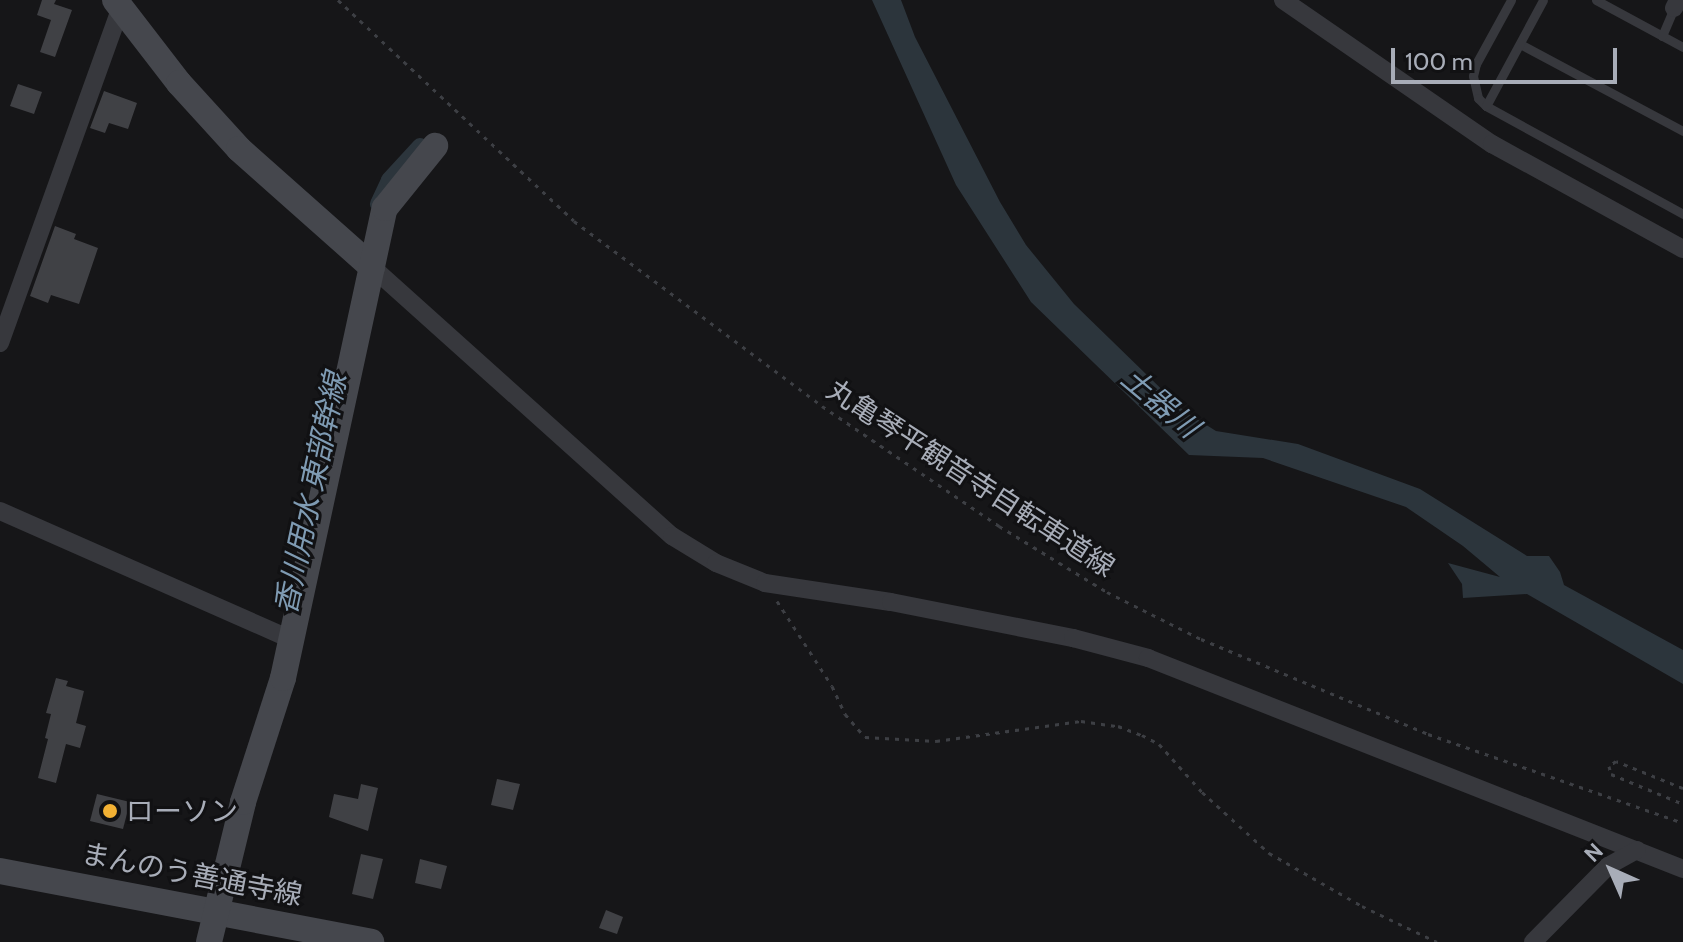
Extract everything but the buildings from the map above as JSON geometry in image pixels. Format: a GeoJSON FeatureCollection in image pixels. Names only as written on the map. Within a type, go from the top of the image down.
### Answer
{"type":"FeatureCollection","features":[{"type":"Feature","properties":{"kind":"street"},"geometry":{"type":"LineString","coordinates":[[1283,0],[1492,144],[1683,249]]}},
{"type":"Feature","properties":{"kind":"street"},"geometry":{"type":"LineString","coordinates":[[118,4],[179,83],[239,149],[672,536],[716,563],[765,583],[891,602],[1073,638],[1148,658],[1683,869]]}},
{"type":"Feature","properties":{"kind":"street"},"geometry":{"type":"LineString","coordinates":[[0,343],[118,4]]}},
{"type":"Feature","properties":{"kind":"street"},"geometry":{"type":"LineString","coordinates":[[209,942],[243,802],[283,678],[385,208],[435,146]]}},
{"type":"Feature","properties":{"kind":"street"},"geometry":{"type":"LineString","coordinates":[[0,511],[292,640]]}},
{"type":"Feature","properties":{"kind":"street"},"geometry":{"type":"LineString","coordinates":[[1533,942],[1608,866],[1637,850]]}},
{"type":"Feature","properties":{"kind":"street","name":"まんのう善通寺線"},"geometry":{"type":"LineString","coordinates":[[0,871],[371,942]]}},
{"type":"Feature","properties":{"kind":"lane"},"geometry":{"type":"LineString","coordinates":[[1511,0],[1476,64],[1475,88],[1486,106],[1683,214]]}},
{"type":"Feature","properties":{"kind":"lane"},"geometry":{"type":"LineString","coordinates":[[1486,106],[1543,0]]}},
{"type":"Feature","properties":{"kind":"lane"},"geometry":{"type":"LineString","coordinates":[[1596,0],[1683,47]]}},
{"type":"Feature","properties":{"kind":"lane"},"geometry":{"type":"LineString","coordinates":[[1662,36],[1676,4]]}},
{"type":"Feature","properties":{"kind":"lane"},"geometry":{"type":"LineString","coordinates":[[1520,44],[1683,131]]}},
{"type":"Feature","properties":{"kind":"path","name":"丸亀琴平観音寺自転車道線"},"geometry":{"type":"LineString","coordinates":[[338,0],[574,221],[822,406],[999,526],[1107,592],[1228,651],[1456,745],[1683,823]]}},
{"type":"Feature","properties":{"kind":"path"},"geometry":{"type":"LineString","coordinates":[[765,583],[832,686],[845,714],[865,737],[936,741],[1081,721],[1130,730],[1159,744],[1202,792],[1269,853],[1362,906],[1437,942]]}},
{"type":"Feature","properties":{"kind":"path"},"geometry":{"type":"LineString","coordinates":[[1683,788],[1616,761],[1609,766],[1611,774],[1683,804]]}},
{"type":"Feature","properties":{"kind":"water","name":"土器川"},"geometry":{"type":"Polygon","coordinates":[[[872,0],[901,0],[915,37],[1000,202],[1026,245],[1074,304],[1184,411],[1216,431],[1298,444],[1420,489],[1527,556],[1549,556],[1560,572],[1564,585],[1683,650],[1683,684],[1527,594],[1463,598],[1462,584],[1448,563],[1500,577],[1463,546],[1406,507],[1263,458],[1189,455],[1031,302],[956,185],[872,0]]]}},
{"type":"Feature","properties":{"kind":"waterway","name":"香川用水 東部幹線"},"geometry":{"type":"LineString","coordinates":[[378,204],[389,180],[420,146]]}},
{"type":"Feature","properties":{"kind":"place","name":"ローソン"},"geometry":{"type":"Point","coordinates":[110,811]}}]}
